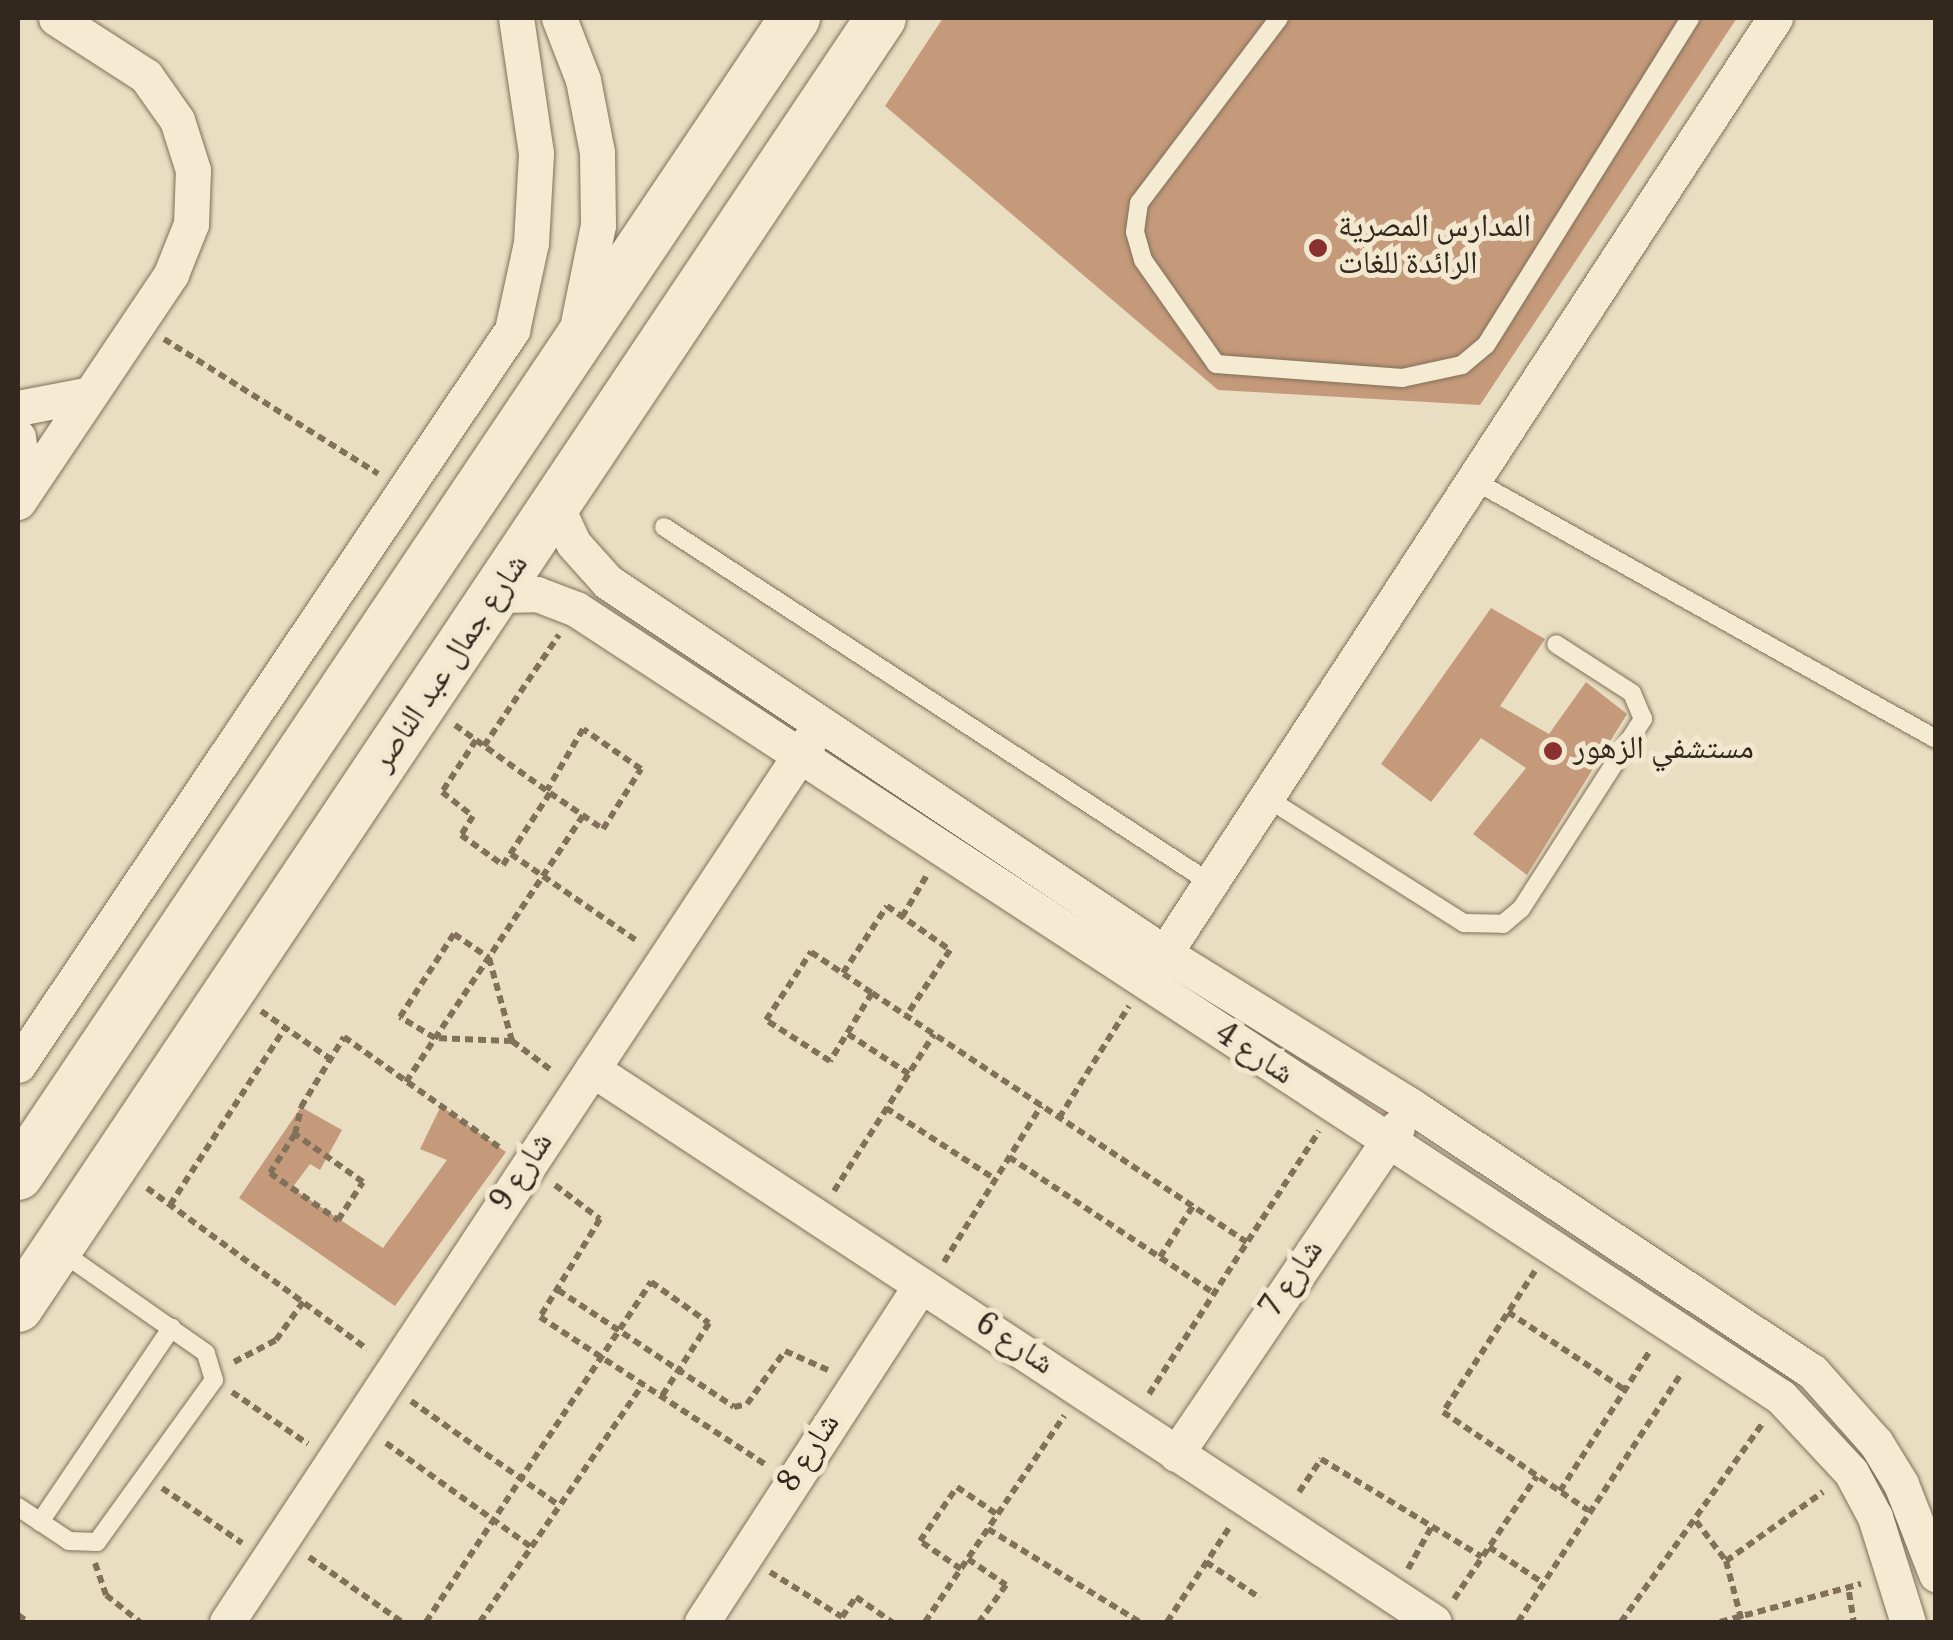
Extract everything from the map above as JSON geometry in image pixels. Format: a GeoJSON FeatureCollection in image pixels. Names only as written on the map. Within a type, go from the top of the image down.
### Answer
{"type":"FeatureCollection","features":[{"type":"Feature","properties":{"kind":"main road"},"geometry":{"type":"LineString","coordinates":[[22,1161],[563,366],[793,18]]}},
{"type":"Feature","properties":{"kind":"main road","name":"شارع جمال عبد الناصر"},"geometry":{"type":"LineString","coordinates":[[18,1306],[557,508],[881,18]]}},
{"type":"Feature","properties":{"kind":"street"},"geometry":{"type":"LineString","coordinates":[[22,496],[171,274],[191,224],[193,170],[177,120],[146,76],[56,18]]}},
{"type":"Feature","properties":{"kind":"street"},"geometry":{"type":"LineString","coordinates":[[18,1065],[512,330],[531,242],[536,153],[516,18]]}},
{"type":"Feature","properties":{"kind":"street"},"geometry":{"type":"LineString","coordinates":[[559,18],[584,80],[597,152],[598,225],[587,297],[563,366]]}},
{"type":"Feature","properties":{"kind":"street"},"geometry":{"type":"LineString","coordinates":[[1143,984],[1270,800],[1775,18]]}},
{"type":"Feature","properties":{"kind":"street"},"geometry":{"type":"LineString","coordinates":[[18,408],[90,394]]}},
{"type":"Feature","properties":{"kind":"street"},"geometry":{"type":"LineString","coordinates":[[18,437],[22,496]]}},
{"type":"Feature","properties":{"kind":"street","name":"شارع 4"},"geometry":{"type":"LineString","coordinates":[[557,508],[573,543],[608,582],[1166,954],[1412,1106],[1812,1372],[1884,1456],[1921,1528],[1936,1574]]}},
{"type":"Feature","properties":{"kind":"street","name":"شارع 4"},"geometry":{"type":"LineString","coordinates":[[498,595],[537,594],[576,609],[1386,1144],[1780,1398],[1851,1472],[1892,1566],[1908,1622]]}},
{"type":"Feature","properties":{"kind":"street","name":"شارع 9"},"geometry":{"type":"LineString","coordinates":[[227,1622],[820,723]]}},
{"type":"Feature","properties":{"kind":"street","name":"شارع 6"},"geometry":{"type":"LineString","coordinates":[[585,1080],[817,1217],[1392,1596],[1441,1614]]}},
{"type":"Feature","properties":{"kind":"street","name":"شارع 7"},"geometry":{"type":"LineString","coordinates":[[1176,1454],[1412,1106]]}},
{"type":"Feature","properties":{"kind":"street","name":"شارع 8"},"geometry":{"type":"LineString","coordinates":[[702,1622],[924,1288]]}},
{"type":"Feature","properties":{"kind":"lane"},"geometry":{"type":"LineString","coordinates":[[1279,18],[1139,204],[1135,232],[1143,260],[1216,364],[1402,378],[1433,376],[1486,346],[1690,18]]}},
{"type":"Feature","properties":{"kind":"lane"},"geometry":{"type":"LineString","coordinates":[[1475,481],[1936,739]]}},
{"type":"Feature","properties":{"kind":"lane"},"geometry":{"type":"LineString","coordinates":[[664,527],[1214,885]]}},
{"type":"Feature","properties":{"kind":"lane"},"geometry":{"type":"LineString","coordinates":[[1270,800],[1464,923],[1503,924],[1521,910],[1643,720],[1632,693],[1556,644]]}},
{"type":"Feature","properties":{"kind":"lane"},"geometry":{"type":"LineString","coordinates":[[18,1507],[69,1542],[97,1542],[148,1478],[214,1373],[172,1327],[56,1248]]}},
{"type":"Feature","properties":{"kind":"lane"},"geometry":{"type":"LineString","coordinates":[[40,1522],[172,1327]]}},
{"type":"Feature","properties":{"kind":"path"},"geometry":{"type":"LineString","coordinates":[[139,323],[404,491]]}},
{"type":"Feature","properties":{"kind":"path"},"geometry":{"type":"LineString","coordinates":[[484,746],[576,609]]}},
{"type":"Feature","properties":{"kind":"path"},"geometry":{"type":"LineString","coordinates":[[424,704],[476,740],[548,792],[602,829],[641,768],[583,729],[548,792],[504,865],[461,834],[473,816],[442,792],[476,740]]}},
{"type":"Feature","properties":{"kind":"path"},"geometry":{"type":"LineString","coordinates":[[406,1082],[583,816]]}},
{"type":"Feature","properties":{"kind":"path"},"geometry":{"type":"LineString","coordinates":[[902,916],[942,851]]}},
{"type":"Feature","properties":{"kind":"path"},"geometry":{"type":"LineString","coordinates":[[510,854],[664,960]]}},
{"type":"Feature","properties":{"kind":"path"},"geometry":{"type":"LineString","coordinates":[[843,973],[887,906],[902,916],[950,950],[906,1016]]}},
{"type":"Feature","properties":{"kind":"path"},"geometry":{"type":"LineString","coordinates":[[512,1041],[490,958],[454,934],[400,1017],[435,1038],[512,1041],[585,1080]]}},
{"type":"Feature","properties":{"kind":"path"},"geometry":{"type":"LineString","coordinates":[[872,992],[830,1062],[766,1020],[811,952],[872,992],[1059,1118],[1248,1243]]}},
{"type":"Feature","properties":{"kind":"path"},"geometry":{"type":"LineString","coordinates":[[1059,1118],[1143,984]]}},
{"type":"Feature","properties":{"kind":"path"},"geometry":{"type":"LineString","coordinates":[[231,991],[330,1058]]}},
{"type":"Feature","properties":{"kind":"path"},"geometry":{"type":"LineString","coordinates":[[170,1205],[285,1028]]}},
{"type":"Feature","properties":{"kind":"path"},"geometry":{"type":"LineString","coordinates":[[848,1034],[909,1074]]}},
{"type":"Feature","properties":{"kind":"path"},"geometry":{"type":"LineString","coordinates":[[817,1217],[934,1034]]}},
{"type":"Feature","properties":{"kind":"path"},"geometry":{"type":"LineString","coordinates":[[295,1134],[363,1182],[338,1220],[270,1173],[295,1134],[301,1107],[344,1037],[600,1219],[540,1317],[793,1482]]}},
{"type":"Feature","properties":{"kind":"path"},"geometry":{"type":"LineString","coordinates":[[924,1288],[1041,1106]]}},
{"type":"Feature","properties":{"kind":"path"},"geometry":{"type":"LineString","coordinates":[[886,1108],[995,1179]]}},
{"type":"Feature","properties":{"kind":"path"},"geometry":{"type":"LineString","coordinates":[[1130,1423],[1333,1109]]}},
{"type":"Feature","properties":{"kind":"path"},"geometry":{"type":"LineString","coordinates":[[1009,1157],[1215,1294]]}},
{"type":"Feature","properties":{"kind":"path"},"geometry":{"type":"LineString","coordinates":[[114,1164],[303,1302],[390,1376],[560,1506]]}},
{"type":"Feature","properties":{"kind":"path"},"geometry":{"type":"LineString","coordinates":[[1160,1257],[1192,1206]]}},
{"type":"Feature","properties":{"kind":"path"},"geometry":{"type":"LineString","coordinates":[[1549,1250],[1443,1412],[1588,1510]]}},
{"type":"Feature","properties":{"kind":"path"},"geometry":{"type":"LineString","coordinates":[[426,1622],[651,1282],[709,1323],[662,1396]]}},
{"type":"Feature","properties":{"kind":"path"},"geometry":{"type":"LineString","coordinates":[[558,1290],[739,1408],[789,1350],[856,1386]]}},
{"type":"Feature","properties":{"kind":"path"},"geometry":{"type":"LineString","coordinates":[[303,1302],[276,1340],[214,1373],[334,1461]]}},
{"type":"Feature","properties":{"kind":"path"},"geometry":{"type":"LineString","coordinates":[[1508,1312],[1625,1390]]}},
{"type":"Feature","properties":{"kind":"path"},"geometry":{"type":"LineString","coordinates":[[1560,1491],[1667,1325]]}},
{"type":"Feature","properties":{"kind":"path"},"geometry":{"type":"LineString","coordinates":[[1518,1622],[1540,1581],[1700,1346]]}},
{"type":"Feature","properties":{"kind":"path"},"geometry":{"type":"LineString","coordinates":[[480,1622],[643,1384]]}},
{"type":"Feature","properties":{"kind":"path"},"geometry":{"type":"LineString","coordinates":[[925,1622],[1081,1391]]}},
{"type":"Feature","properties":{"kind":"path"},"geometry":{"type":"LineString","coordinates":[[1621,1622],[1696,1522],[1780,1398]]}},
{"type":"Feature","properties":{"kind":"path"},"geometry":{"type":"LineString","coordinates":[[358,1423],[532,1547]]}},
{"type":"Feature","properties":{"kind":"path"},"geometry":{"type":"LineString","coordinates":[[1280,1522],[1321,1459],[1482,1556]]}},
{"type":"Feature","properties":{"kind":"path"},"geometry":{"type":"LineString","coordinates":[[1726,1560],[1851,1472]]}},
{"type":"Feature","properties":{"kind":"path"},"geometry":{"type":"LineString","coordinates":[[1441,1614],[1538,1476]]}},
{"type":"Feature","properties":{"kind":"path"},"geometry":{"type":"LineString","coordinates":[[148,1478],[402,1622]]}},
{"type":"Feature","properties":{"kind":"path"},"geometry":{"type":"LineString","coordinates":[[961,1570],[920,1540],[957,1487],[998,1515]]}},
{"type":"Feature","properties":{"kind":"path"},"geometry":{"type":"LineString","coordinates":[[1167,1622],[1247,1501]]}},
{"type":"Feature","properties":{"kind":"path"},"geometry":{"type":"LineString","coordinates":[[1696,1522],[1726,1560],[1742,1621]]}},
{"type":"Feature","properties":{"kind":"path"},"geometry":{"type":"LineString","coordinates":[[1392,1596],[1432,1526]]}},
{"type":"Feature","properties":{"kind":"path"},"geometry":{"type":"LineString","coordinates":[[988,1530],[1140,1622]]}},
{"type":"Feature","properties":{"kind":"path"},"geometry":{"type":"LineString","coordinates":[[97,1542],[96,1580],[140,1622]]}},
{"type":"Feature","properties":{"kind":"path"},"geometry":{"type":"LineString","coordinates":[[1489,1546],[1540,1581]]}},
{"type":"Feature","properties":{"kind":"path"},"geometry":{"type":"LineString","coordinates":[[745,1556],[842,1617],[856,1597],[892,1622]]}},
{"type":"Feature","properties":{"kind":"path"},"geometry":{"type":"LineString","coordinates":[[968,1560],[1006,1585],[979,1622]]}},
{"type":"Feature","properties":{"kind":"path"},"geometry":{"type":"LineString","coordinates":[[1206,1562],[1260,1598]]}},
{"type":"Feature","properties":{"kind":"path"},"geometry":{"type":"LineString","coordinates":[[1720,1622],[1742,1621],[1849,1592],[1892,1566]]}},
{"type":"Feature","properties":{"kind":"path"},"geometry":{"type":"LineString","coordinates":[[1849,1592],[1854,1622]]}},
{"type":"Feature","properties":{"kind":"path"},"geometry":{"type":"LineString","coordinates":[[18,1616],[28,1622]]}},
{"type":"Feature","properties":{"kind":"building","name":"المدارس المصرية الرائدة للغات"},"geometry":{"type":"Polygon","coordinates":[[[943,18],[1737,18],[1480,405],[1218,390],[885,106],[943,18]]]}},
{"type":"Feature","properties":{"kind":"building","name":"مستشفي الزهور"},"geometry":{"type":"Polygon","coordinates":[[[1491,608],[1545,639],[1500,706],[1549,734],[1586,682],[1627,714],[1527,875],[1473,834],[1526,768],[1481,738],[1431,802],[1381,764],[1491,608]]]}},
{"type":"Feature","properties":{"kind":"building"},"geometry":{"type":"Polygon","coordinates":[[[441,1106],[506,1152],[395,1306],[239,1198],[301,1107],[342,1130],[320,1170],[310,1164],[292,1188],[383,1248],[447,1160],[420,1149],[441,1106]]]}},
{"type":"Feature","properties":{"kind":"place","name":"المدارس المصرية الرائدة للغات"},"geometry":{"type":"Point","coordinates":[1318,248]}},
{"type":"Feature","properties":{"kind":"place","name":"مستشفي الزهور"},"geometry":{"type":"Point","coordinates":[1553,751]}}]}
